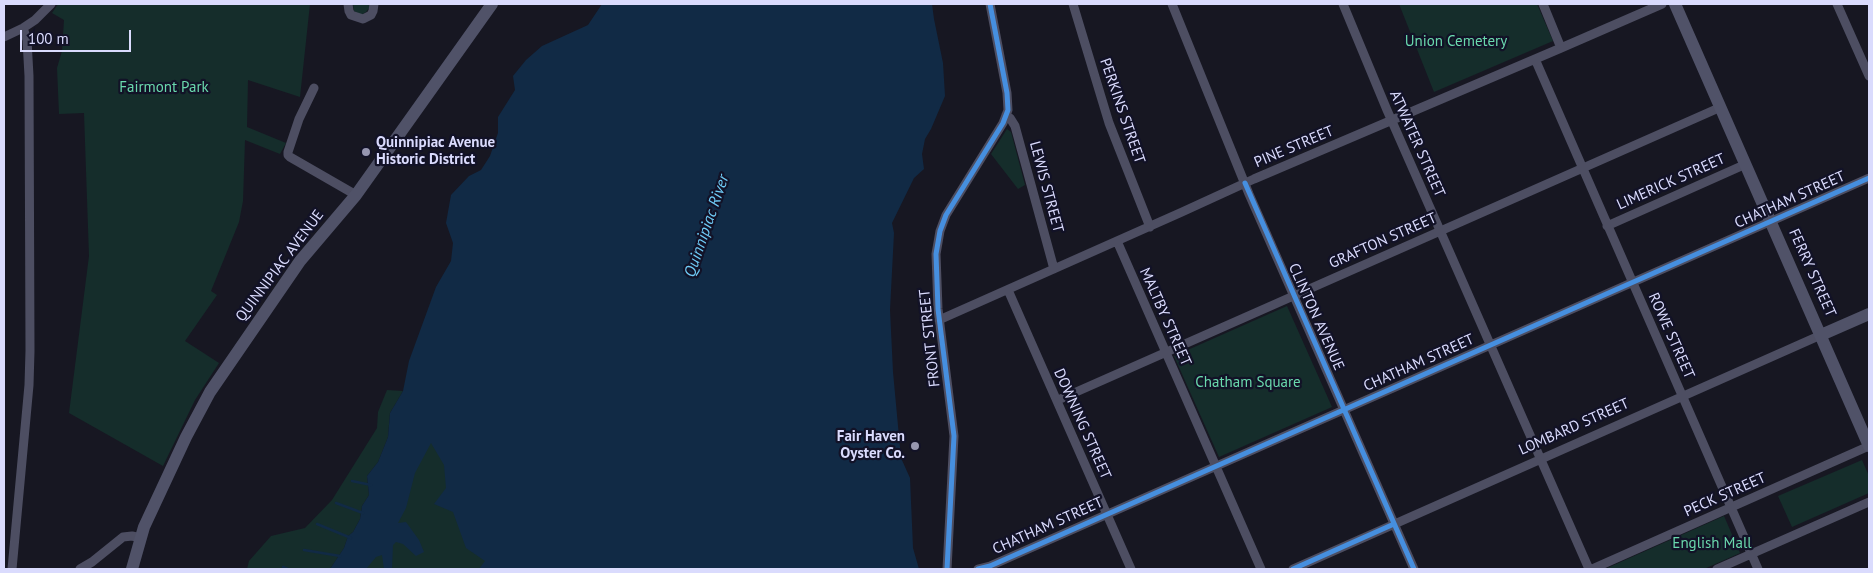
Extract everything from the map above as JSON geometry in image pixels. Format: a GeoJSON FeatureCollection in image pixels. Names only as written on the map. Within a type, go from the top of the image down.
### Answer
{"type":"FeatureCollection","features":[{"type":"Feature","properties":{"kind":"main road","name":"QUINNIPIAC AVENUE"},"geometry":{"type":"LineString","coordinates":[[132,569],[144,527],[186,437],[210,392],[300,261],[356,195],[492,4]]}},
{"type":"Feature","properties":{"kind":"main road","name":"FERRY STREET"},"geometry":{"type":"LineString","coordinates":[[1675,4],[1869,446]]}},
{"type":"Feature","properties":{"kind":"main road","name":"LOMBARD STREET"},"geometry":{"type":"LineString","coordinates":[[1821,335],[1869,314]]}},
{"type":"Feature","properties":{"kind":"street"},"geometry":{"type":"LineString","coordinates":[[4,37],[36,20],[51,4]]}},
{"type":"Feature","properties":{"kind":"street"},"geometry":{"type":"LineString","coordinates":[[348,4],[351,15],[363,20],[371,15],[374,4]]}},
{"type":"Feature","properties":{"kind":"street"},"geometry":{"type":"LineString","coordinates":[[990,4],[1007,93],[1006,115]]}},
{"type":"Feature","properties":{"kind":"street","name":"PERKINS STREET"},"geometry":{"type":"LineString","coordinates":[[1073,4],[1110,123],[1150,227]]}},
{"type":"Feature","properties":{"kind":"street","name":"CLINTON AVENUE"},"geometry":{"type":"LineString","coordinates":[[1172,4],[1293,296],[1414,569]]}},
{"type":"Feature","properties":{"kind":"street","name":"ATWATER STREET"},"geometry":{"type":"LineString","coordinates":[[1343,4],[1391,120],[1540,460],[1590,569]]}},
{"type":"Feature","properties":{"kind":"street"},"geometry":{"type":"LineString","coordinates":[[1543,4],[1561,48]]}},
{"type":"Feature","properties":{"kind":"street","name":"PINE STREET"},"geometry":{"type":"LineString","coordinates":[[939,320],[1245,183],[1662,4]]}},
{"type":"Feature","properties":{"kind":"street"},"geometry":{"type":"LineString","coordinates":[[1838,4],[1869,76]]}},
{"type":"Feature","properties":{"kind":"street"},"geometry":{"type":"LineString","coordinates":[[12,569],[30,351],[29,76],[27,40],[23,28]]}},
{"type":"Feature","properties":{"kind":"street","name":"ROWE STREET"},"geometry":{"type":"LineString","coordinates":[[1535,59],[1758,569]]}},
{"type":"Feature","properties":{"kind":"street"},"geometry":{"type":"LineString","coordinates":[[314,88],[300,119],[288,155],[356,195]]}},
{"type":"Feature","properties":{"kind":"street","name":"GRAFTON STREET"},"geometry":{"type":"LineString","coordinates":[[1058,400],[1720,106]]}},
{"type":"Feature","properties":{"kind":"street","name":"LEWIS STREET"},"geometry":{"type":"LineString","coordinates":[[1006,115],[1015,126],[1054,269]]}},
{"type":"Feature","properties":{"kind":"street","name":"FRONT STREET"},"geometry":{"type":"LineString","coordinates":[[946,569],[954,436],[939,320],[936,266],[937,246],[940,231],[950,207],[1006,115]]}},
{"type":"Feature","properties":{"kind":"street","name":"LIMERICK STREET"},"geometry":{"type":"LineString","coordinates":[[1607,226],[1746,164]]}},
{"type":"Feature","properties":{"kind":"street","name":"CHATHAM STREET"},"geometry":{"type":"LineString","coordinates":[[978,569],[990,566],[1869,178]]}},
{"type":"Feature","properties":{"kind":"street","name":"MALTBY STREET"},"geometry":{"type":"LineString","coordinates":[[1117,241],[1261,569]]}},
{"type":"Feature","properties":{"kind":"street","name":"DOWNING STREET"},"geometry":{"type":"LineString","coordinates":[[1008,290],[1131,569]]}},
{"type":"Feature","properties":{"kind":"street","name":"LOMBARD STREET"},"geometry":{"type":"LineString","coordinates":[[1292,569],[1821,335]]}},
{"type":"Feature","properties":{"kind":"street","name":"PECK STREET"},"geometry":{"type":"LineString","coordinates":[[1590,569],[1869,446]]}},
{"type":"Feature","properties":{"kind":"street"},"geometry":{"type":"LineString","coordinates":[[1718,569],[1869,502]]}},
{"type":"Feature","properties":{"kind":"street"},"geometry":{"type":"LineString","coordinates":[[80,569],[123,538],[132,536],[141,538]]}},
{"type":"Feature","properties":{"kind":"green space","name":"Fairmont Park"},"geometry":{"type":"Polygon","coordinates":[[[58,4],[310,4],[300,97],[248,80],[247,127],[286,143],[280,154],[245,140],[243,201],[239,222],[211,291],[217,295],[185,341],[219,363],[195,400],[163,466],[69,413],[89,256],[84,113],[59,114],[57,68],[62,51],[64,20],[52,13],[58,4]]]}},
{"type":"Feature","properties":{"kind":"green space"},"geometry":{"type":"Polygon","coordinates":[[[353,4],[369,4],[369,8],[361,15],[354,11],[353,4]]]}},
{"type":"Feature","properties":{"kind":"green space","name":"Union Cemetery"},"geometry":{"type":"Polygon","coordinates":[[[1399,4],[1537,4],[1553,41],[1434,92],[1399,4]]]}},
{"type":"Feature","properties":{"kind":"green space"},"geometry":{"type":"Polygon","coordinates":[[[1007,129],[1011,132],[1025,185],[1018,189],[991,154],[1007,129]]]}},
{"type":"Feature","properties":{"kind":"green space","name":"Chatham Square"},"geometry":{"type":"Polygon","coordinates":[[[1287,306],[1332,407],[1219,457],[1174,356],[1287,306]]]}},
{"type":"Feature","properties":{"kind":"green space"},"geometry":{"type":"Polygon","coordinates":[[[387,390],[403,391],[390,413],[388,437],[378,462],[367,476],[369,495],[362,506],[360,519],[353,532],[348,536],[344,548],[330,569],[247,569],[249,561],[271,536],[305,528],[332,500],[377,428],[378,412],[387,390]]]}},
{"type":"Feature","properties":{"kind":"green space"},"geometry":{"type":"Polygon","coordinates":[[[429,431],[495,569],[357,569],[392,529],[429,431]]]}},
{"type":"Feature","properties":{"kind":"green space"},"geometry":{"type":"Polygon","coordinates":[[[1862,460],[1869,476],[1869,493],[1792,527],[1778,496],[1862,460]]]}},
{"type":"Feature","properties":{"kind":"green space","name":"English Mall"},"geometry":{"type":"Polygon","coordinates":[[[1724,516],[1740,553],[1704,569],[1605,569],[1724,516]]]}},
{"type":"Feature","properties":{"kind":"water","name":"Quinnipiac River"},"geometry":{"type":"Polygon","coordinates":[[[602,4],[932,4],[943,63],[945,96],[925,139],[922,154],[924,169],[914,178],[892,223],[894,233],[890,310],[893,372],[901,458],[910,478],[913,548],[919,569],[479,569],[485,561],[466,548],[453,512],[434,504],[446,488],[444,465],[431,443],[415,473],[406,508],[398,523],[406,522],[419,540],[424,552],[416,556],[403,544],[396,542],[393,545],[392,569],[384,569],[382,555],[376,557],[366,569],[330,569],[344,548],[348,536],[353,532],[360,519],[362,506],[369,495],[367,476],[378,462],[388,437],[390,413],[403,391],[409,361],[436,287],[451,261],[453,243],[446,223],[451,195],[469,176],[481,170],[490,156],[498,133],[498,117],[515,90],[513,76],[526,60],[542,46],[588,25],[602,4]]]}},
{"type":"Feature","properties":{"kind":"waterway"},"geometry":{"type":"LineString","coordinates":[[352,481],[371,485]]}},
{"type":"Feature","properties":{"kind":"waterway"},"geometry":{"type":"LineString","coordinates":[[336,503],[363,513]]}},
{"type":"Feature","properties":{"kind":"waterway"},"geometry":{"type":"LineString","coordinates":[[317,524],[351,538]]}},
{"type":"Feature","properties":{"kind":"waterway"},"geometry":{"type":"LineString","coordinates":[[304,550],[340,556]]}},
{"type":"Feature","properties":{"kind":"waterway"},"geometry":{"type":"LineString","coordinates":[[283,567],[288,569]]}},
{"type":"Feature","properties":{"kind":"cycle path"},"geometry":{"type":"LineString","coordinates":[[947,569],[954,436],[938,309],[936,254],[940,231],[946,215],[1003,123],[1008,110],[1007,93],[990,4]]}},
{"type":"Feature","properties":{"kind":"cycle path"},"geometry":{"type":"LineString","coordinates":[[978,569],[990,566],[1869,178]]}},
{"type":"Feature","properties":{"kind":"cycle path"},"geometry":{"type":"LineString","coordinates":[[1245,183],[1414,569]]}},
{"type":"Feature","properties":{"kind":"cycle path"},"geometry":{"type":"LineString","coordinates":[[1293,569],[1394,524]]}},
{"type":"Feature","properties":{"kind":"place","name":"Quinnipiac Avenue Historic District"},"geometry":{"type":"Point","coordinates":[366,152]}},
{"type":"Feature","properties":{"kind":"place","name":"Fair Haven Oyster Co."},"geometry":{"type":"Point","coordinates":[915,446]}}]}
